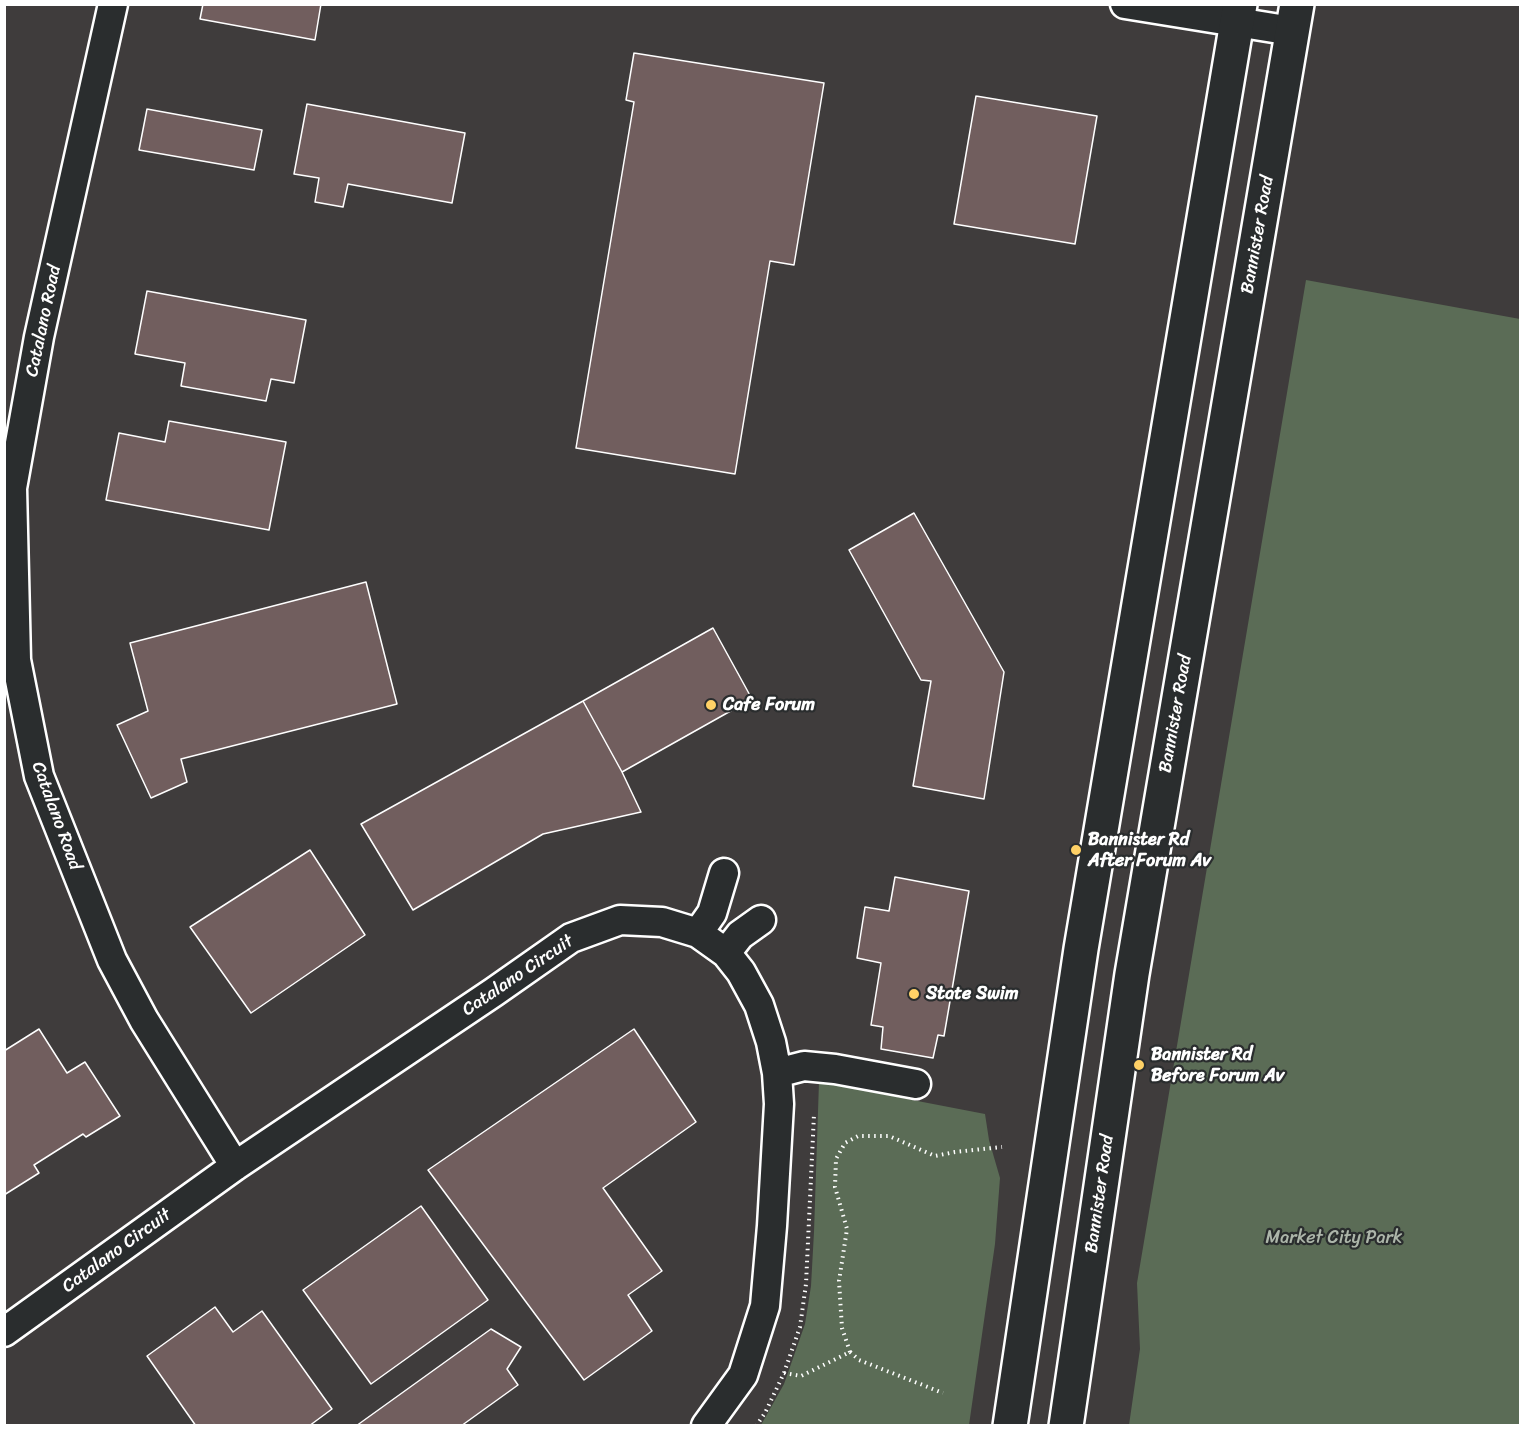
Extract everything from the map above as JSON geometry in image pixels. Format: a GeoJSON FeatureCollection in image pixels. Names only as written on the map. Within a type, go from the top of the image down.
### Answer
{"type":"FeatureCollection","features":[{"type":"Feature","properties":{"kind":"main road"},"geometry":{"type":"LineString","coordinates":[[1010,1425],[1082,949],[1238,14]]}},
{"type":"Feature","properties":{"kind":"main road","name":"Bannister Road"},"geometry":{"type":"LineString","coordinates":[[1066,1425],[1132,974],[1295,18]]}},
{"type":"Feature","properties":{"kind":"street","name":"Catalano Road"},"geometry":{"type":"LineString","coordinates":[[112,4],[39,337],[12,488],[16,660],[39,776],[112,960],[144,1020],[235,1166]]}},
{"type":"Feature","properties":{"kind":"street"},"geometry":{"type":"LineString","coordinates":[[1125,4],[1295,18]]}},
{"type":"Feature","properties":{"kind":"street"},"geometry":{"type":"LineString","coordinates":[[698,933],[712,913],[724,873]]}},
{"type":"Feature","properties":{"kind":"street","name":"Catalano Circuit"},"geometry":{"type":"LineString","coordinates":[[4,1332],[235,1166],[571,938],[620,920],[662,922],[698,933],[726,953],[741,972],[759,1005],[771,1042],[777,1073],[778,1126],[765,1306],[743,1375],[706,1425]]}},
{"type":"Feature","properties":{"kind":"street"},"geometry":{"type":"LineString","coordinates":[[726,953],[741,935],[761,920]]}},
{"type":"Feature","properties":{"kind":"street"},"geometry":{"type":"LineString","coordinates":[[777,1073],[835,1058],[916,1084]]}},
{"type":"Feature","properties":{"kind":"path"},"geometry":{"type":"LineString","coordinates":[[756,1425],[765,1413],[784,1373],[800,1327],[806,1284],[814,1114]]}},
{"type":"Feature","properties":{"kind":"path"},"geometry":{"type":"LineString","coordinates":[[943,1393],[859,1360],[850,1352],[842,1328],[839,1281],[847,1228],[835,1187],[836,1159],[845,1143],[858,1136],[889,1136],[935,1156],[1002,1147]]}},
{"type":"Feature","properties":{"kind":"path"},"geometry":{"type":"LineString","coordinates":[[784,1373],[801,1376],[850,1352]]}},
{"type":"Feature","properties":{"kind":"shaded area"},"geometry":{"type":"Polygon","coordinates":[[[5,5],[1520,5],[1520,1425],[5,1426],[5,5]]]}},
{"type":"Feature","properties":{"kind":"green space","name":"Market City Park"},"geometry":{"type":"Polygon","coordinates":[[[1306,280],[1520,319],[1520,1425],[1129,1425],[1140,1349],[1137,1283],[1306,280]]]}},
{"type":"Feature","properties":{"kind":"green space"},"geometry":{"type":"Polygon","coordinates":[[[819,1082],[985,1114],[989,1140],[1000,1178],[995,1244],[969,1425],[761,1425],[784,1384],[805,1324],[811,1286],[819,1082]]]}},
{"type":"Feature","properties":{"kind":"building"},"geometry":{"type":"Polygon","coordinates":[[[203,4],[321,4],[315,40],[200,19],[203,4]]]}},
{"type":"Feature","properties":{"kind":"building"},"geometry":{"type":"Polygon","coordinates":[[[634,53],[824,83],[794,265],[770,261],[735,474],[576,448],[634,102],[626,100],[634,53]]]}},
{"type":"Feature","properties":{"kind":"building"},"geometry":{"type":"Polygon","coordinates":[[[976,96],[1097,116],[1075,244],[954,224],[976,96]]]}},
{"type":"Feature","properties":{"kind":"building"},"geometry":{"type":"Polygon","coordinates":[[[307,104],[465,133],[452,203],[348,184],[343,207],[315,202],[319,178],[294,174],[307,104]]]}},
{"type":"Feature","properties":{"kind":"building"},"geometry":{"type":"Polygon","coordinates":[[[147,109],[262,130],[254,170],[139,150],[147,109]]]}},
{"type":"Feature","properties":{"kind":"building"},"geometry":{"type":"Polygon","coordinates":[[[147,291],[306,320],[294,383],[271,379],[266,401],[181,386],[185,363],[135,354],[147,291]]]}},
{"type":"Feature","properties":{"kind":"building"},"geometry":{"type":"Polygon","coordinates":[[[169,421],[286,442],[269,530],[106,500],[119,433],[165,442],[169,421]]]}},
{"type":"Feature","properties":{"kind":"building"},"geometry":{"type":"Polygon","coordinates":[[[914,513],[1004,672],[984,799],[913,786],[931,681],[921,680],[849,550],[914,513]]]}},
{"type":"Feature","properties":{"kind":"building"},"geometry":{"type":"Polygon","coordinates":[[[366,582],[397,704],[181,759],[187,782],[151,798],[117,725],[148,711],[130,643],[366,582]]]}},
{"type":"Feature","properties":{"kind":"building"},"geometry":{"type":"Polygon","coordinates":[[[713,628],[752,699],[622,772],[583,701],[713,628]]]}},
{"type":"Feature","properties":{"kind":"building"},"geometry":{"type":"Polygon","coordinates":[[[583,701],[641,812],[543,834],[413,910],[361,824],[583,701]]]}},
{"type":"Feature","properties":{"kind":"building"},"geometry":{"type":"Polygon","coordinates":[[[310,850],[365,935],[251,1013],[190,927],[310,850]]]}},
{"type":"Feature","properties":{"kind":"building","name":"State Swim"},"geometry":{"type":"Polygon","coordinates":[[[895,877],[969,891],[944,1036],[938,1035],[933,1058],[881,1049],[883,1027],[871,1025],[881,963],[857,958],[865,907],[889,911],[895,877]]]}},
{"type":"Feature","properties":{"kind":"building"},"geometry":{"type":"Polygon","coordinates":[[[39,1029],[67,1073],[85,1062],[120,1116],[86,1137],[83,1134],[34,1165],[39,1173],[4,1195],[4,1051],[39,1029]]]}},
{"type":"Feature","properties":{"kind":"building"},"geometry":{"type":"Polygon","coordinates":[[[634,1029],[696,1122],[603,1188],[662,1271],[628,1295],[652,1331],[584,1380],[428,1170],[634,1029]]]}},
{"type":"Feature","properties":{"kind":"building"},"geometry":{"type":"Polygon","coordinates":[[[421,1206],[488,1300],[371,1384],[303,1290],[421,1206]]]}},
{"type":"Feature","properties":{"kind":"building"},"geometry":{"type":"Polygon","coordinates":[[[215,1307],[233,1332],[262,1311],[332,1409],[309,1426],[196,1426],[147,1356],[215,1307]]]}},
{"type":"Feature","properties":{"kind":"building"},"geometry":{"type":"Polygon","coordinates":[[[491,1329],[521,1347],[507,1369],[518,1385],[461,1426],[356,1426],[491,1329]]]}},
{"type":"Feature","properties":{"kind":"place","name":"Cafe Forum"},"geometry":{"type":"Point","coordinates":[711,705]}},
{"type":"Feature","properties":{"kind":"place","name":"Bannister Rd After Forum Av"},"geometry":{"type":"Point","coordinates":[1076,850]}},
{"type":"Feature","properties":{"kind":"place","name":"State Swim"},"geometry":{"type":"Point","coordinates":[914,994]}},
{"type":"Feature","properties":{"kind":"place","name":"Bannister Rd Before Forum Av"},"geometry":{"type":"Point","coordinates":[1139,1065]}}]}
